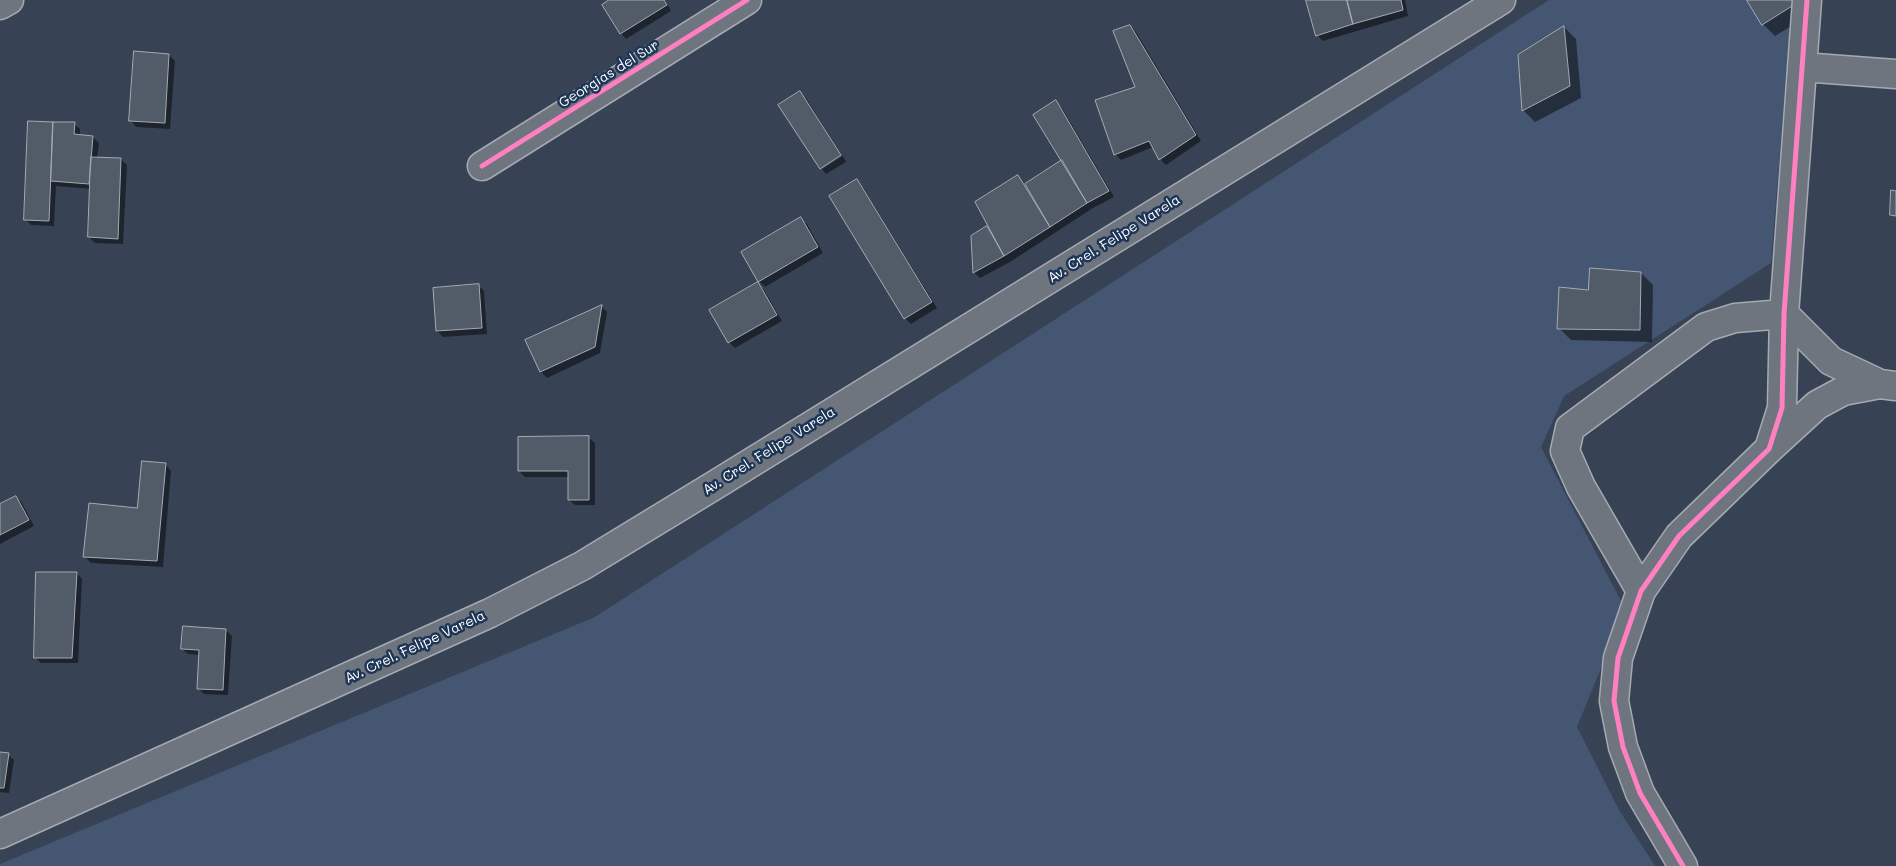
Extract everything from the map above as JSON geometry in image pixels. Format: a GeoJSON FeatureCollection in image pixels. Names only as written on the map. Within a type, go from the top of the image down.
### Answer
{"type":"FeatureCollection","features":[{"type":"Feature","properties":{"kind":"street"},"geometry":{"type":"LineString","coordinates":[[0,5],[9,0]]}},
{"type":"Feature","properties":{"kind":"street","name":"Av. Crel. Felipe Varela"},"geometry":{"type":"LineString","coordinates":[[0,834],[482,617],[582,566],[1501,0]]}},
{"type":"Feature","properties":{"kind":"street"},"geometry":{"type":"LineString","coordinates":[[1769,449],[1782,408],[1784,314],[1807,0]]}},
{"type":"Feature","properties":{"kind":"street","name":"Georgias del Sur"},"geometry":{"type":"LineString","coordinates":[[482,166],[737,3]]}},
{"type":"Feature","properties":{"kind":"street"},"geometry":{"type":"LineString","coordinates":[[1802,68],[1896,74]]}},
{"type":"Feature","properties":{"kind":"street"},"geometry":{"type":"LineString","coordinates":[[1784,314],[1830,361],[1888,385]]}},
{"type":"Feature","properties":{"kind":"street"},"geometry":{"type":"LineString","coordinates":[[1641,591],[1581,487],[1565,451],[1570,428],[1706,327],[1735,318],[1784,314]]}},
{"type":"Feature","properties":{"kind":"street"},"geometry":{"type":"LineString","coordinates":[[1683,866],[1640,792],[1623,747],[1614,701],[1618,658],[1641,591],[1679,536],[1817,405],[1843,391],[1888,385]]}},
{"type":"Feature","properties":{"kind":"shaded area"},"geometry":{"type":"Polygon","coordinates":[[[1549,0],[1792,0],[1771,263],[1564,396],[1541,447],[1625,609],[1577,727],[1619,810],[1655,866],[0,866],[0,864],[595,617],[1549,0]]]}},
{"type":"Feature","properties":{"kind":"building"},"geometry":{"type":"Polygon","coordinates":[[[609,0],[664,0],[667,5],[620,34],[602,5],[609,0]]]}},
{"type":"Feature","properties":{"kind":"building"},"geometry":{"type":"Polygon","coordinates":[[[1306,0],[1347,0],[1353,24],[1316,36],[1306,0]]]}},
{"type":"Feature","properties":{"kind":"building"},"geometry":{"type":"Polygon","coordinates":[[[1347,0],[1401,0],[1403,10],[1353,24],[1347,0]]]}},
{"type":"Feature","properties":{"kind":"building"},"geometry":{"type":"Polygon","coordinates":[[[1747,0],[1799,0],[1800,1],[1762,25],[1747,0]]]}},
{"type":"Feature","properties":{"kind":"building"},"geometry":{"type":"Polygon","coordinates":[[[1130,25],[1196,135],[1159,160],[1149,141],[1114,155],[1095,100],[1135,87],[1113,31],[1130,25]]]}},
{"type":"Feature","properties":{"kind":"building"},"geometry":{"type":"Polygon","coordinates":[[[1564,26],[1570,86],[1522,111],[1518,55],[1564,26]]]}},
{"type":"Feature","properties":{"kind":"building"},"geometry":{"type":"Polygon","coordinates":[[[134,51],[169,54],[165,123],[129,121],[134,51]]]}},
{"type":"Feature","properties":{"kind":"building"},"geometry":{"type":"Polygon","coordinates":[[[800,91],[841,155],[820,169],[778,105],[800,91]]]}},
{"type":"Feature","properties":{"kind":"building"},"geometry":{"type":"Polygon","coordinates":[[[1056,100],[1109,191],[1087,203],[1033,115],[1056,100]]]}},
{"type":"Feature","properties":{"kind":"building"},"geometry":{"type":"Polygon","coordinates":[[[28,121],[53,122],[49,221],[24,220],[28,121]]]}},
{"type":"Feature","properties":{"kind":"building"},"geometry":{"type":"Polygon","coordinates":[[[53,122],[75,122],[74,134],[93,136],[89,184],[51,181],[53,122]]]}},
{"type":"Feature","properties":{"kind":"building"},"geometry":{"type":"Polygon","coordinates":[[[91,157],[121,158],[118,239],[88,237],[91,157]]]}},
{"type":"Feature","properties":{"kind":"building"},"geometry":{"type":"Polygon","coordinates":[[[1062,160],[1087,203],[1050,227],[1025,184],[1062,160]]]}},
{"type":"Feature","properties":{"kind":"building"},"geometry":{"type":"Polygon","coordinates":[[[1018,175],[1050,227],[1004,256],[975,202],[1018,175]]]}},
{"type":"Feature","properties":{"kind":"building"},"geometry":{"type":"Polygon","coordinates":[[[857,179],[932,302],[904,319],[829,196],[857,179]]]}},
{"type":"Feature","properties":{"kind":"building"},"geometry":{"type":"Polygon","coordinates":[[[1891,190],[1896,191],[1896,216],[1890,215],[1891,190]]]}},
{"type":"Feature","properties":{"kind":"building"},"geometry":{"type":"Polygon","coordinates":[[[801,217],[818,247],[758,282],[741,252],[801,217]]]}},
{"type":"Feature","properties":{"kind":"building"},"geometry":{"type":"Polygon","coordinates":[[[987,226],[1004,256],[973,273],[971,236],[987,226]]]}},
{"type":"Feature","properties":{"kind":"building"},"geometry":{"type":"Polygon","coordinates":[[[1590,268],[1641,272],[1640,330],[1557,329],[1559,287],[1588,290],[1590,268]]]}},
{"type":"Feature","properties":{"kind":"building"},"geometry":{"type":"Polygon","coordinates":[[[758,282],[777,315],[728,343],[709,310],[758,282]]]}},
{"type":"Feature","properties":{"kind":"building"},"geometry":{"type":"Polygon","coordinates":[[[479,284],[482,328],[436,331],[433,288],[479,284]]]}},
{"type":"Feature","properties":{"kind":"building"},"geometry":{"type":"Polygon","coordinates":[[[602,305],[595,347],[540,372],[525,340],[602,305]]]}},
{"type":"Feature","properties":{"kind":"building"},"geometry":{"type":"Polygon","coordinates":[[[589,436],[589,500],[568,500],[568,471],[518,471],[518,437],[589,436]]]}},
{"type":"Feature","properties":{"kind":"building"},"geometry":{"type":"Polygon","coordinates":[[[142,461],[166,463],[157,561],[83,557],[89,503],[137,508],[142,461]]]}},
{"type":"Feature","properties":{"kind":"building"},"geometry":{"type":"Polygon","coordinates":[[[16,496],[29,520],[0,535],[0,504],[16,496]]]}},
{"type":"Feature","properties":{"kind":"building"},"geometry":{"type":"Polygon","coordinates":[[[36,572],[77,572],[72,658],[34,658],[36,572]]]}},
{"type":"Feature","properties":{"kind":"building"},"geometry":{"type":"Polygon","coordinates":[[[183,626],[226,629],[223,690],[197,689],[199,650],[181,649],[183,626]]]}},
{"type":"Feature","properties":{"kind":"building"},"geometry":{"type":"Polygon","coordinates":[[[0,752],[9,753],[4,788],[0,788],[0,752]]]}},
{"type":"Feature","properties":{"kind":"cycle path"},"geometry":{"type":"LineString","coordinates":[[482,166],[747,0]]}},
{"type":"Feature","properties":{"kind":"cycle path"},"geometry":{"type":"LineString","coordinates":[[1683,866],[1640,793],[1623,747],[1614,701],[1618,658],[1641,591],[1679,536],[1769,449],[1782,408],[1784,314],[1807,0]]}}]}
